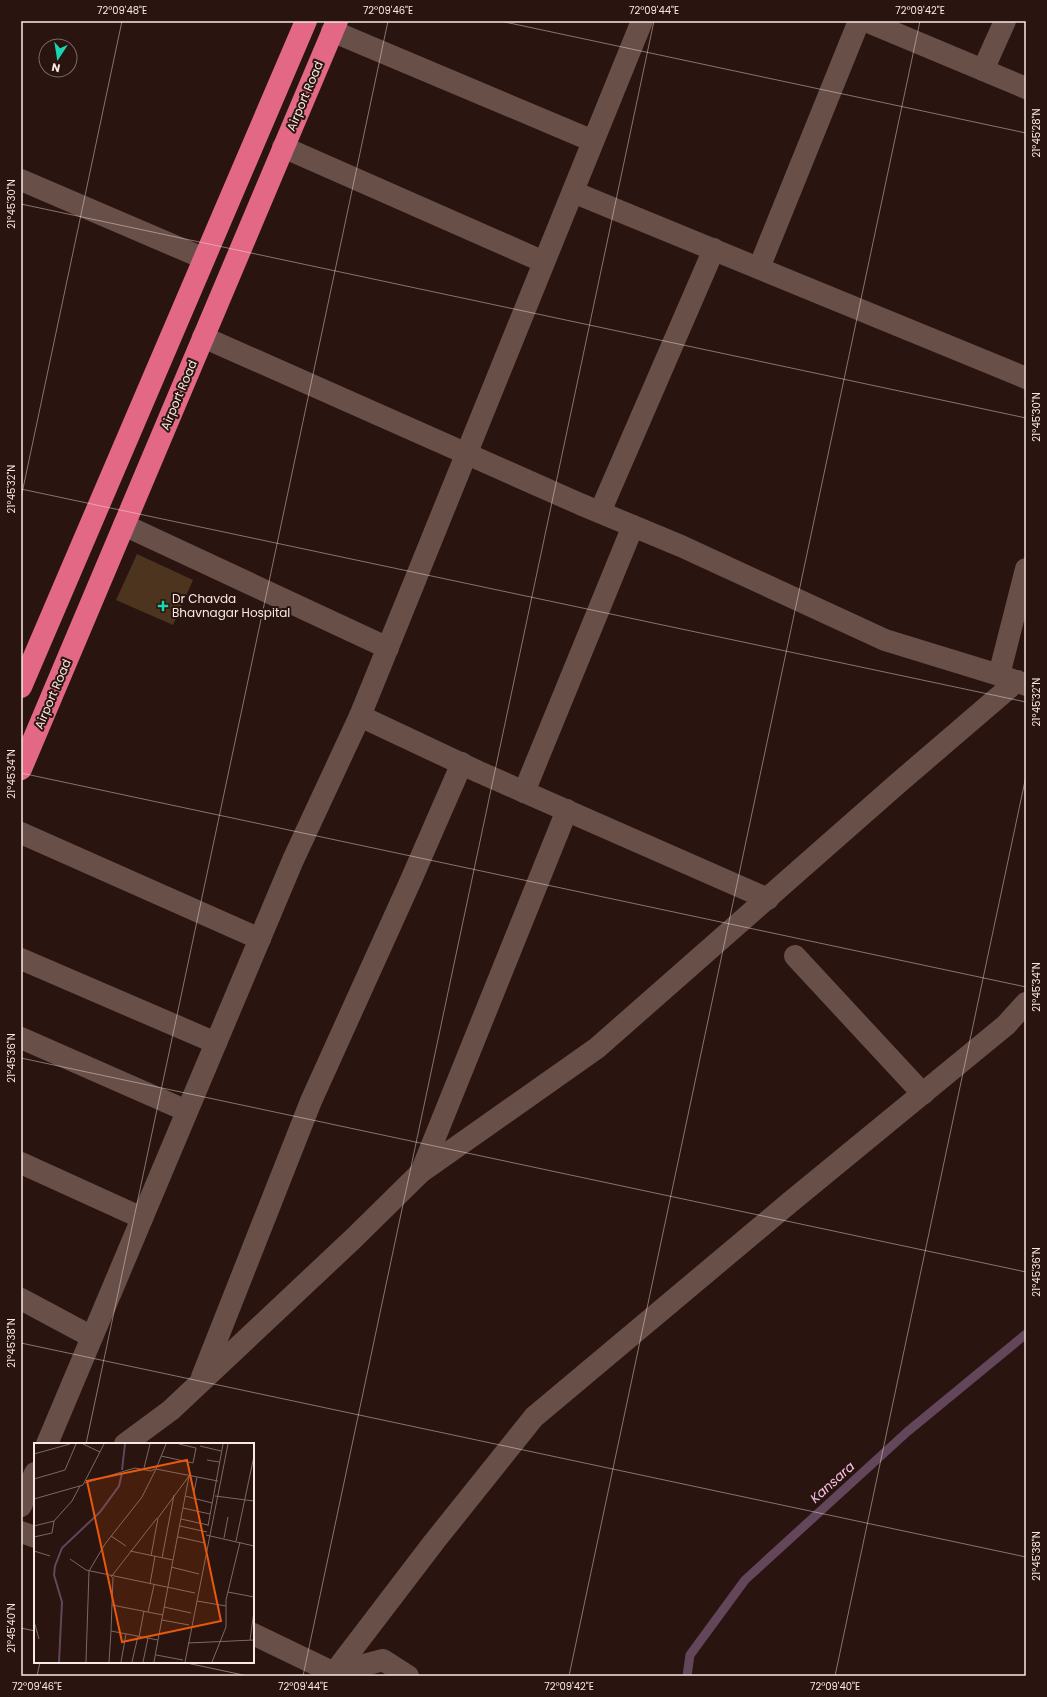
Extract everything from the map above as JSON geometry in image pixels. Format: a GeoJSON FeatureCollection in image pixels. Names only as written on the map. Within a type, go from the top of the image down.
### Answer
{"type":"FeatureCollection","features":[{"type":"Feature","properties":{"kind":"highway"},"geometry":{"type":"LineString","coordinates":[[21,687],[203,258],[306,21]]}},
{"type":"Feature","properties":{"kind":"highway","name":"Airport Road"},"geometry":{"type":"LineString","coordinates":[[21,769],[335,26]]}},
{"type":"Feature","properties":{"kind":"street"},"geometry":{"type":"LineString","coordinates":[[47,1443],[293,860],[360,716],[642,21]]}},
{"type":"Feature","properties":{"kind":"street"},"geometry":{"type":"LineString","coordinates":[[983,70],[1005,21]]}},
{"type":"Feature","properties":{"kind":"street"},"geometry":{"type":"LineString","coordinates":[[759,268],[868,22],[1026,88]]}},
{"type":"Feature","properties":{"kind":"street"},"geometry":{"type":"LineString","coordinates":[[335,26],[593,141]]}},
{"type":"Feature","properties":{"kind":"street"},"geometry":{"type":"LineString","coordinates":[[283,147],[544,262]]}},
{"type":"Feature","properties":{"kind":"street"},"geometry":{"type":"LineString","coordinates":[[21,180],[203,258]]}},
{"type":"Feature","properties":{"kind":"street"},"geometry":{"type":"LineString","coordinates":[[573,192],[1026,378]]}},
{"type":"Feature","properties":{"kind":"street"},"geometry":{"type":"LineString","coordinates":[[600,512],[714,249]]}},
{"type":"Feature","properties":{"kind":"street"},"geometry":{"type":"LineString","coordinates":[[203,337],[633,526],[885,640],[1014,681]]}},
{"type":"Feature","properties":{"kind":"street"},"geometry":{"type":"LineString","coordinates":[[124,525],[388,648]]}},
{"type":"Feature","properties":{"kind":"street"},"geometry":{"type":"LineString","coordinates":[[524,792],[633,526]]}},
{"type":"Feature","properties":{"kind":"street"},"geometry":{"type":"LineString","coordinates":[[126,1443],[171,1410],[354,1238],[421,1172],[597,1048],[1014,681],[1026,569]]}},
{"type":"Feature","properties":{"kind":"street"},"geometry":{"type":"LineString","coordinates":[[360,716],[524,792],[768,899]]}},
{"type":"Feature","properties":{"kind":"street"},"geometry":{"type":"LineString","coordinates":[[201,1381],[310,1101],[411,880],[462,764]]}},
{"type":"Feature","properties":{"kind":"street"},"geometry":{"type":"LineString","coordinates":[[421,1172],[567,810]]}},
{"type":"Feature","properties":{"kind":"street"},"geometry":{"type":"LineString","coordinates":[[21,833],[260,939]]}},
{"type":"Feature","properties":{"kind":"street"},"geometry":{"type":"LineString","coordinates":[[795,956],[922,1094]]}},
{"type":"Feature","properties":{"kind":"street"},"geometry":{"type":"LineString","coordinates":[[21,959],[216,1043]]}},
{"type":"Feature","properties":{"kind":"street"},"geometry":{"type":"LineString","coordinates":[[333,1675],[434,1542],[534,1417],[782,1209],[1006,1025],[1026,1003]]}},
{"type":"Feature","properties":{"kind":"street"},"geometry":{"type":"LineString","coordinates":[[21,1038],[187,1111]]}},
{"type":"Feature","properties":{"kind":"street"},"geometry":{"type":"LineString","coordinates":[[21,1163],[142,1218]]}},
{"type":"Feature","properties":{"kind":"street"},"geometry":{"type":"LineString","coordinates":[[21,1299],[92,1337]]}},
{"type":"Feature","properties":{"kind":"street"},"geometry":{"type":"LineString","coordinates":[[21,1506],[34,1475]]}},
{"type":"Feature","properties":{"kind":"street"},"geometry":{"type":"LineString","coordinates":[[21,1522],[34,1512]]}},
{"type":"Feature","properties":{"kind":"street"},"geometry":{"type":"LineString","coordinates":[[21,1532],[34,1537]]}},
{"type":"Feature","properties":{"kind":"street"},"geometry":{"type":"LineString","coordinates":[[254,1635],[333,1675],[383,1660],[408,1676]]}},
{"type":"Feature","properties":{"kind":"building"},"geometry":{"type":"Polygon","coordinates":[[[137,554],[193,580],[173,625],[116,600],[137,554]]]}},
{"type":"Feature","properties":{"kind":"waterway","name":"Kansara"},"geometry":{"type":"LineString","coordinates":[[687,1676],[690,1655],[745,1580],[907,1432],[1026,1334]]}},
{"type":"Feature","properties":{"kind":"place","name":"Dr Chavda Bhavnagar Hospital"},"geometry":{"type":"Point","coordinates":[163,606]}}]}
